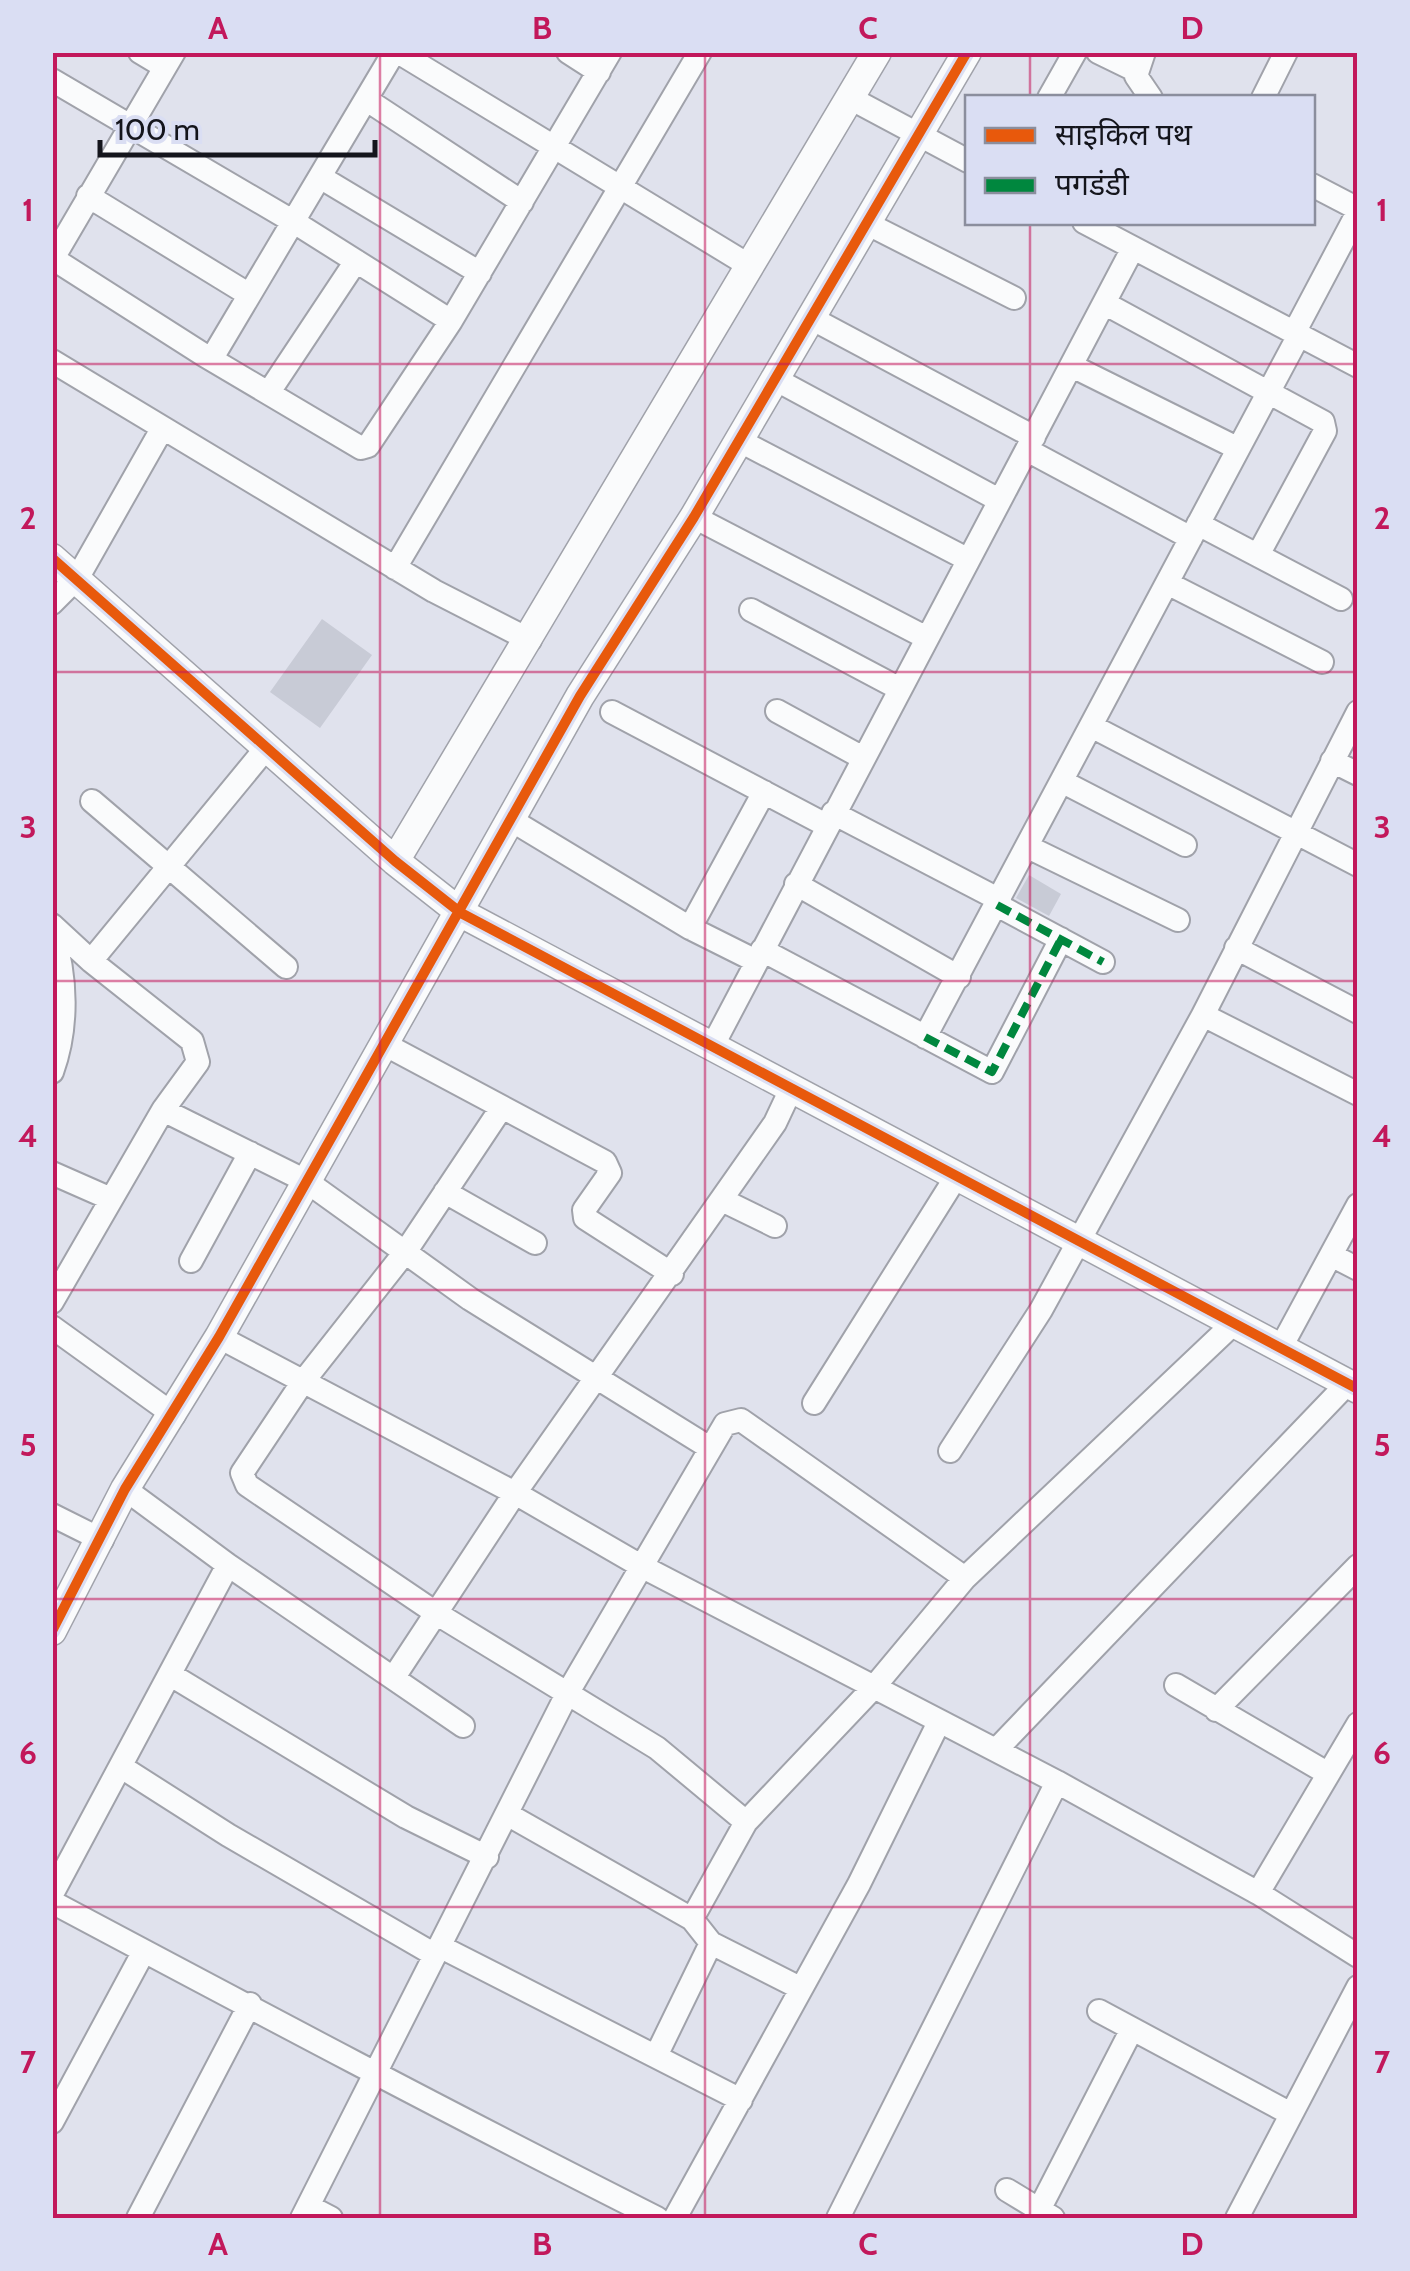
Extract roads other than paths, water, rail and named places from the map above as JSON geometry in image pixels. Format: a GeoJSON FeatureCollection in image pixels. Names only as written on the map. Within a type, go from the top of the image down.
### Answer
{"type":"FeatureCollection","features":[{"type":"Feature","properties":{"kind":"street"},"geometry":{"type":"LineString","coordinates":[[140,52],[170,60],[53,259],[361,448],[374,444],[605,62],[568,52]]}},
{"type":"Feature","properties":{"kind":"street"},"geometry":{"type":"LineString","coordinates":[[212,358],[396,52],[750,266]]}},
{"type":"Feature","properties":{"kind":"street"},"geometry":{"type":"LineString","coordinates":[[394,568],[700,52]]}},
{"type":"Feature","properties":{"kind":"street"},"geometry":{"type":"LineString","coordinates":[[395,861],[877,52]]}},
{"type":"Feature","properties":{"kind":"street"},"geometry":{"type":"LineString","coordinates":[[52,1632],[125,1489],[219,1338],[580,696],[694,517],[967,52]]}},
{"type":"Feature","properties":{"kind":"street"},"geometry":{"type":"LineString","coordinates":[[1050,95],[1075,52]]}},
{"type":"Feature","properties":{"kind":"street"},"geometry":{"type":"LineString","coordinates":[[1098,52],[1140,62],[1137,84],[1148,95]]}},
{"type":"Feature","properties":{"kind":"street"},"geometry":{"type":"LineString","coordinates":[[1264,95],[1286,52]]}},
{"type":"Feature","properties":{"kind":"street"},"geometry":{"type":"LineString","coordinates":[[56,89],[130,125],[451,321]]}},
{"type":"Feature","properties":{"kind":"street"},"geometry":{"type":"LineString","coordinates":[[850,98],[965,160]]}},
{"type":"Feature","properties":{"kind":"street"},"geometry":{"type":"LineString","coordinates":[[367,100],[522,202]]}},
{"type":"Feature","properties":{"kind":"street"},"geometry":{"type":"LineString","coordinates":[[320,177],[480,273]]}},
{"type":"Feature","properties":{"kind":"street"},"geometry":{"type":"LineString","coordinates":[[925,1037],[1092,727],[1358,211],[1315,187]]}},
{"type":"Feature","properties":{"kind":"street"},"geometry":{"type":"LineString","coordinates":[[88,196],[248,294]]}},
{"type":"Feature","properties":{"kind":"street"},"geometry":{"type":"LineString","coordinates":[[866,222],[1014,298]]}},
{"type":"Feature","properties":{"kind":"street"},"geometry":{"type":"LineString","coordinates":[[1110,228],[1133,248],[1358,366]]}},
{"type":"Feature","properties":{"kind":"street"},"geometry":{"type":"LineString","coordinates":[[712,1045],[900,690],[924,637],[1133,248]]}},
{"type":"Feature","properties":{"kind":"street"},"geometry":{"type":"LineString","coordinates":[[269,392],[356,261]]}},
{"type":"Feature","properties":{"kind":"street"},"geometry":{"type":"LineString","coordinates":[[1104,303],[1324,422],[1325,431],[1258,556]]}},
{"type":"Feature","properties":{"kind":"street"},"geometry":{"type":"LineString","coordinates":[[810,317],[1194,531],[1258,556],[1341,599]]}},
{"type":"Feature","properties":{"kind":"street"},"geometry":{"type":"LineString","coordinates":[[52,361],[394,568],[530,640]]}},
{"type":"Feature","properties":{"kind":"street"},"geometry":{"type":"LineString","coordinates":[[1072,366],[1237,448]]}},
{"type":"Feature","properties":{"kind":"street"},"geometry":{"type":"LineString","coordinates":[[773,378],[999,500]]}},
{"type":"Feature","properties":{"kind":"street"},"geometry":{"type":"LineString","coordinates":[[52,604],[78,577],[162,429]]}},
{"type":"Feature","properties":{"kind":"street"},"geometry":{"type":"LineString","coordinates":[[738,440],[967,559]]}},
{"type":"Feature","properties":{"kind":"street"},"geometry":{"type":"LineString","coordinates":[[694,517],[924,637]]}},
{"type":"Feature","properties":{"kind":"street"},"geometry":{"type":"LineString","coordinates":[[52,558],[395,861],[460,913],[1352,1386],[996,1750]]}},
{"type":"Feature","properties":{"kind":"street"},"geometry":{"type":"LineString","coordinates":[[1167,583],[1322,662]]}},
{"type":"Feature","properties":{"kind":"street"},"geometry":{"type":"LineString","coordinates":[[752,610],[900,690]]}},
{"type":"Feature","properties":{"kind":"street"},"geometry":{"type":"LineString","coordinates":[[776,710],[863,758]]}},
{"type":"Feature","properties":{"kind":"street"},"geometry":{"type":"LineString","coordinates":[[612,712],[764,792],[830,819],[998,903],[1104,962]]}},
{"type":"Feature","properties":{"kind":"street"},"geometry":{"type":"LineString","coordinates":[[950,1451],[1041,1310],[1202,1015],[1358,712]]}},
{"type":"Feature","properties":{"kind":"street"},"geometry":{"type":"LineString","coordinates":[[1092,727],[1358,865]]}},
{"type":"Feature","properties":{"kind":"street"},"geometry":{"type":"LineString","coordinates":[[91,962],[268,747]]}},
{"type":"Feature","properties":{"kind":"street"},"geometry":{"type":"LineString","coordinates":[[1332,761],[1358,774]]}},
{"type":"Feature","properties":{"kind":"street"},"geometry":{"type":"LineString","coordinates":[[1062,782],[1184,845]]}},
{"type":"Feature","properties":{"kind":"street"},"geometry":{"type":"LineString","coordinates":[[690,928],[764,792]]}},
{"type":"Feature","properties":{"kind":"street"},"geometry":{"type":"LineString","coordinates":[[92,801],[286,967]]}},
{"type":"Feature","properties":{"kind":"street"},"geometry":{"type":"LineString","coordinates":[[511,820],[690,928],[759,955],[992,1072],[1061,939]]}},
{"type":"Feature","properties":{"kind":"street"},"geometry":{"type":"LineString","coordinates":[[1028,847],[1178,920]]}},
{"type":"Feature","properties":{"kind":"street"},"geometry":{"type":"LineString","coordinates":[[796,884],[958,976]]}},
{"type":"Feature","properties":{"kind":"street"},"geometry":{"type":"LineString","coordinates":[[52,1302],[163,1110],[198,1062],[192,1042],[91,962],[54,938]]}},
{"type":"Feature","properties":{"kind":"street"},"geometry":{"type":"LineString","coordinates":[[52,1072],[62,1045],[63,1010],[54,938]]}},
{"type":"Feature","properties":{"kind":"street"},"geometry":{"type":"LineString","coordinates":[[1236,948],[1358,1012]]}},
{"type":"Feature","properties":{"kind":"street"},"geometry":{"type":"LineString","coordinates":[[1202,1015],[1358,1094]]}},
{"type":"Feature","properties":{"kind":"street"},"geometry":{"type":"LineString","coordinates":[[384,1044],[605,1162],[610,1173],[584,1210],[585,1218],[672,1274]]}},
{"type":"Feature","properties":{"kind":"street"},"geometry":{"type":"LineString","coordinates":[[394,1677],[516,1493],[775,1123],[791,1089]]}},
{"type":"Feature","properties":{"kind":"street"},"geometry":{"type":"LineString","coordinates":[[502,1106],[406,1251],[302,1382],[242,1474],[247,1485],[439,1614],[657,1748],[746,1822]]}},
{"type":"Feature","properties":{"kind":"street"},"geometry":{"type":"LineString","coordinates":[[163,1110],[306,1181],[470,1299],[710,1448]]}},
{"type":"Feature","properties":{"kind":"street"},"geometry":{"type":"LineString","coordinates":[[191,1261],[250,1154]]}},
{"type":"Feature","properties":{"kind":"street"},"geometry":{"type":"LineString","coordinates":[[52,1173],[111,1198]]}},
{"type":"Feature","properties":{"kind":"street"},"geometry":{"type":"LineString","coordinates":[[814,1403],[956,1178]]}},
{"type":"Feature","properties":{"kind":"street"},"geometry":{"type":"LineString","coordinates":[[445,1192],[535,1243]]}},
{"type":"Feature","properties":{"kind":"street"},"geometry":{"type":"LineString","coordinates":[[722,1200],[775,1226]]}},
{"type":"Feature","properties":{"kind":"street"},"geometry":{"type":"LineString","coordinates":[[1280,1349],[1358,1205]]}},
{"type":"Feature","properties":{"kind":"street"},"geometry":{"type":"LineString","coordinates":[[1331,1255],[1358,1269]]}},
{"type":"Feature","properties":{"kind":"street"},"geometry":{"type":"LineString","coordinates":[[692,1919],[746,1822],[874,1687],[965,1578],[1233,1324]]}},
{"type":"Feature","properties":{"kind":"street"},"geometry":{"type":"LineString","coordinates":[[52,1327],[174,1415]]}},
{"type":"Feature","properties":{"kind":"street"},"geometry":{"type":"LineString","coordinates":[[219,1338],[516,1493],[641,1566],[1057,1782],[1258,1893],[1358,1956]]}},
{"type":"Feature","properties":{"kind":"street"},"geometry":{"type":"LineString","coordinates":[[331,2218],[305,2212],[488,1857],[567,1694],[725,1424],[741,1420],[965,1578]]}},
{"type":"Feature","properties":{"kind":"street"},"geometry":{"type":"LineString","coordinates":[[125,1489],[228,1566],[463,1726]]}},
{"type":"Feature","properties":{"kind":"street"},"geometry":{"type":"LineString","coordinates":[[52,1515],[102,1540]]}},
{"type":"Feature","properties":{"kind":"street"},"geometry":{"type":"LineString","coordinates":[[52,1894],[228,1566]]}},
{"type":"Feature","properties":{"kind":"street"},"geometry":{"type":"LineString","coordinates":[[1216,1710],[1358,1566]]}},
{"type":"Feature","properties":{"kind":"street"},"geometry":{"type":"LineString","coordinates":[[171,1675],[406,1818],[488,1857]]}},
{"type":"Feature","properties":{"kind":"street"},"geometry":{"type":"LineString","coordinates":[[1176,1685],[1328,1773]]}},
{"type":"Feature","properties":{"kind":"street"},"geometry":{"type":"LineString","coordinates":[[675,2218],[860,1884],[939,1722]]}},
{"type":"Feature","properties":{"kind":"street"},"geometry":{"type":"LineString","coordinates":[[1258,1893],[1358,1724]]}},
{"type":"Feature","properties":{"kind":"street"},"geometry":{"type":"LineString","coordinates":[[123,1768],[228,1836],[438,1951],[741,2100]]}},
{"type":"Feature","properties":{"kind":"street"},"geometry":{"type":"LineString","coordinates":[[838,2218],[1057,1782]]}},
{"type":"Feature","properties":{"kind":"street"},"geometry":{"type":"LineString","coordinates":[[507,1814],[692,1919],[710,1943],[800,1988]]}},
{"type":"Feature","properties":{"kind":"street"},"geometry":{"type":"LineString","coordinates":[[52,1902],[250,2004],[376,2077],[657,2218]]}},
{"type":"Feature","properties":{"kind":"street"},"geometry":{"type":"LineString","coordinates":[[656,2056],[710,1943]]}},
{"type":"Feature","properties":{"kind":"street"},"geometry":{"type":"LineString","coordinates":[[52,2122],[144,1951]]}},
{"type":"Feature","properties":{"kind":"street"},"geometry":{"type":"LineString","coordinates":[[1236,2218],[1358,1987]]}},
{"type":"Feature","properties":{"kind":"street"},"geometry":{"type":"LineString","coordinates":[[138,2218],[250,2004]]}},
{"type":"Feature","properties":{"kind":"street"},"geometry":{"type":"LineString","coordinates":[[1099,2011],[1291,2114]]}},
{"type":"Feature","properties":{"kind":"street"},"geometry":{"type":"LineString","coordinates":[[1007,2190],[1046,2214],[1132,2029]]}}]}
